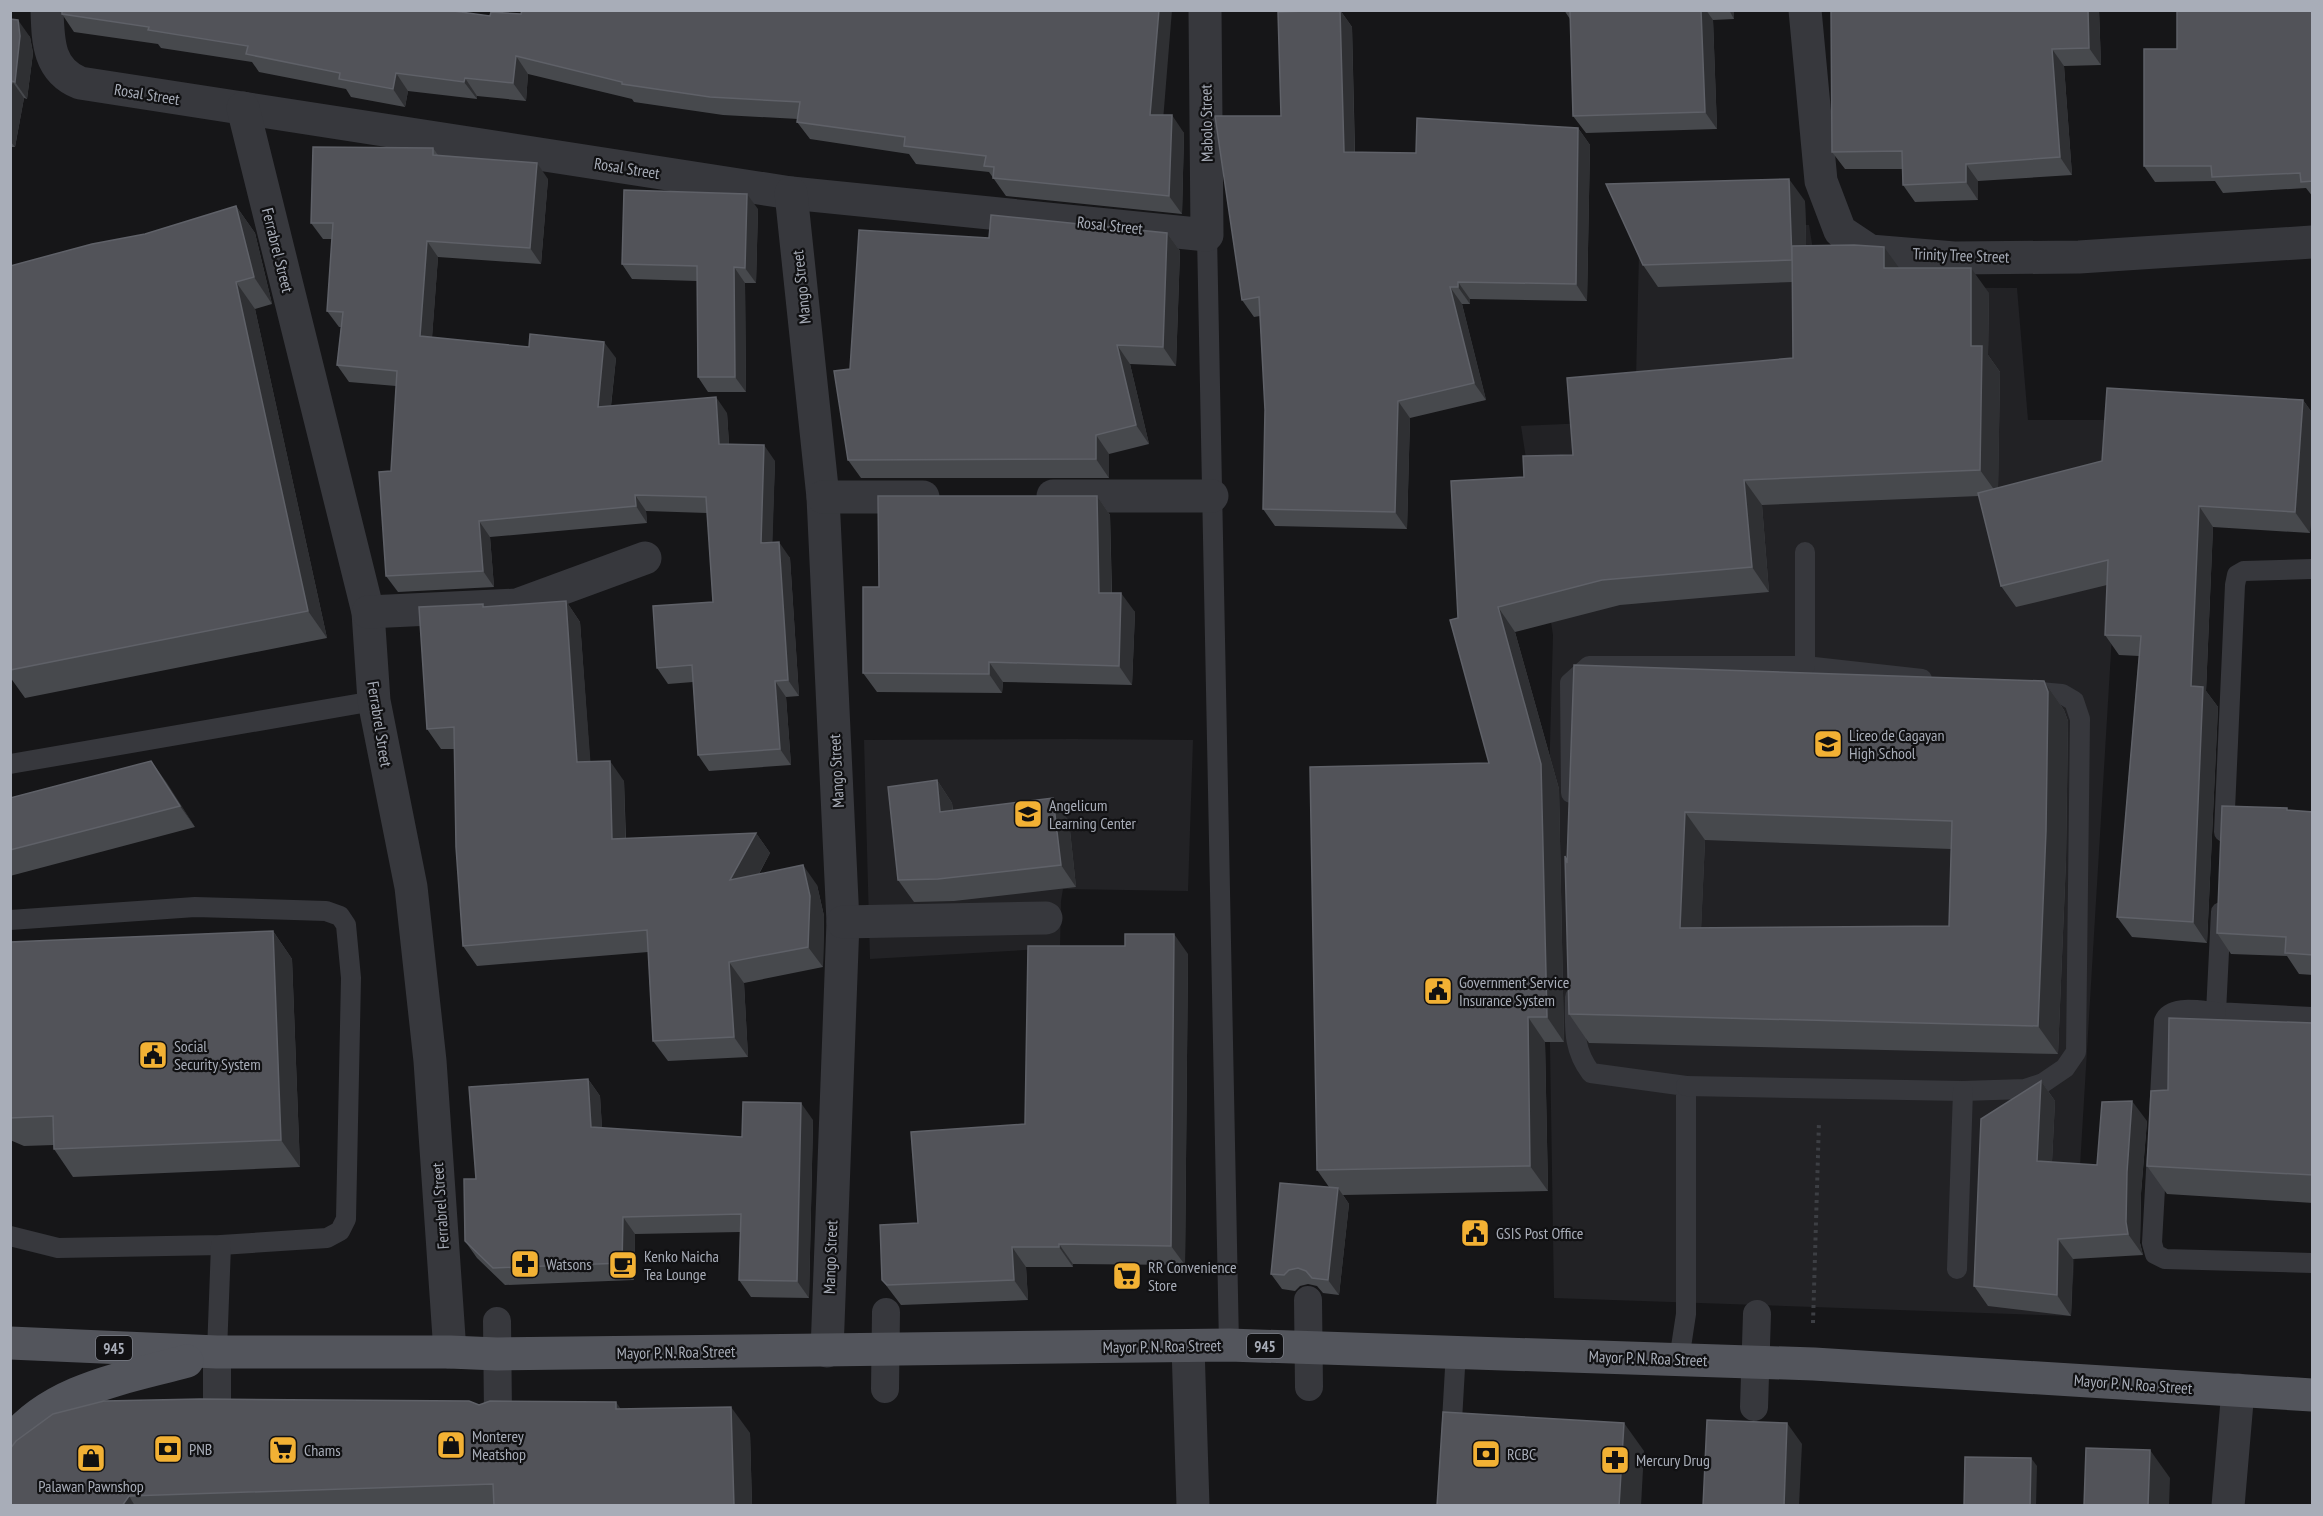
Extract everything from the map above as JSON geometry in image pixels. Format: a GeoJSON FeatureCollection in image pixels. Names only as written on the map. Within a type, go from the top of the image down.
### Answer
{"type":"FeatureCollection","features":[{"type":"Feature","properties":{"kind":"main road","name":"Mayor P. N. Roa Street"},"geometry":{"type":"LineString","coordinates":[[10,1343],[217,1352],[497,1354],[1229,1345],[1814,1364],[2313,1395]]}},
{"type":"Feature","properties":{"kind":"main road"},"geometry":{"type":"LineString","coordinates":[[10,1443],[22,1426],[76,1392],[217,1352]]}},
{"type":"Feature","properties":{"kind":"street","name":"Rosal Street"},"geometry":{"type":"LineString","coordinates":[[47,10],[50,51],[57,66],[67,78],[80,83],[791,193],[1207,235]]}},
{"type":"Feature","properties":{"kind":"street","name":"Mabolo Street"},"geometry":{"type":"LineString","coordinates":[[1205,10],[1207,235]]}},
{"type":"Feature","properties":{"kind":"street","name":"Trinity Tree Street"},"geometry":{"type":"LineString","coordinates":[[1805,10],[1821,181],[1840,231],[1869,251],[1954,258],[2079,257],[2313,242]]}},
{"type":"Feature","properties":{"kind":"street","name":"Ferrabrel Street"},"geometry":{"type":"LineString","coordinates":[[243,108],[368,612],[374,700],[411,887],[430,1060],[450,1352]]}},
{"type":"Feature","properties":{"kind":"street"},"geometry":{"type":"LineString","coordinates":[[1786,181],[1821,181]]}},
{"type":"Feature","properties":{"kind":"street","name":"Mango Street"},"geometry":{"type":"LineString","coordinates":[[791,193],[823,497],[843,922],[827,1351]]}},
{"type":"Feature","properties":{"kind":"street"},"geometry":{"type":"LineString","coordinates":[[823,497],[953,496]]}},
{"type":"Feature","properties":{"kind":"street"},"geometry":{"type":"LineString","coordinates":[[1024,496],[1212,496]]}},
{"type":"Feature","properties":{"kind":"street"},"geometry":{"type":"LineString","coordinates":[[368,612],[517,605],[645,558]]}},
{"type":"Feature","properties":{"kind":"street"},"geometry":{"type":"LineString","coordinates":[[843,922],[1046,918]]}},
{"type":"Feature","properties":{"kind":"street"},"geometry":{"type":"LineString","coordinates":[[1308,1300],[1309,1387]]}},
{"type":"Feature","properties":{"kind":"street"},"geometry":{"type":"LineString","coordinates":[[885,1389],[886,1312]]}},
{"type":"Feature","properties":{"kind":"street"},"geometry":{"type":"LineString","coordinates":[[1754,1407],[1757,1314]]}},
{"type":"Feature","properties":{"kind":"street"},"geometry":{"type":"LineString","coordinates":[[497,1321],[498,1415]]}},
{"type":"Feature","properties":{"kind":"street"},"geometry":{"type":"LineString","coordinates":[[1188,1346],[1193,1506]]}},
{"type":"Feature","properties":{"kind":"street"},"geometry":{"type":"LineString","coordinates":[[217,1352],[217,1402]]}},
{"type":"Feature","properties":{"kind":"street"},"geometry":{"type":"LineString","coordinates":[[2228,1506],[2238,1390]]}},
{"type":"Feature","properties":{"kind":"lane"},"geometry":{"type":"LineString","coordinates":[[1207,235],[1229,1345]]}},
{"type":"Feature","properties":{"kind":"lane"},"geometry":{"type":"LineString","coordinates":[[1805,552],[1805,666]]}},
{"type":"Feature","properties":{"kind":"lane"},"geometry":{"type":"LineString","coordinates":[[2224,846],[2237,575],[2244,571],[2313,570]]}},
{"type":"Feature","properties":{"kind":"lane"},"geometry":{"type":"LineString","coordinates":[[1571,815],[1570,683],[1589,666],[1805,666],[1945,681]]}},
{"type":"Feature","properties":{"kind":"lane"},"geometry":{"type":"LineString","coordinates":[[1575,981],[1576,1040],[1580,1059],[1591,1073],[1686,1086],[1964,1091],[2025,1089],[2043,1083],[2065,1068],[2076,1052],[2080,719],[2074,701],[2062,694],[2015,689]]}},
{"type":"Feature","properties":{"kind":"lane"},"geometry":{"type":"LineString","coordinates":[[10,764],[374,700]]}},
{"type":"Feature","properties":{"kind":"lane"},"geometry":{"type":"LineString","coordinates":[[2216,1012],[2222,893]]}},
{"type":"Feature","properties":{"kind":"lane"},"geometry":{"type":"LineString","coordinates":[[10,920],[195,908],[326,912],[340,916],[346,925],[351,978],[346,1219],[340,1231],[327,1238],[221,1245],[58,1248],[10,1236]]}},
{"type":"Feature","properties":{"kind":"lane"},"geometry":{"type":"LineString","coordinates":[[2313,1017],[2173,1011],[2166,1014],[2152,1243],[2155,1254],[2165,1259],[2313,1263]]}},
{"type":"Feature","properties":{"kind":"lane"},"geometry":{"type":"LineString","coordinates":[[1679,1360],[1686,1314],[1686,1086]]}},
{"type":"Feature","properties":{"kind":"lane"},"geometry":{"type":"LineString","coordinates":[[1957,1269],[1964,1091]]}},
{"type":"Feature","properties":{"kind":"lane"},"geometry":{"type":"LineString","coordinates":[[217,1352],[221,1245]]}},
{"type":"Feature","properties":{"kind":"lane"},"geometry":{"type":"LineString","coordinates":[[1450,1458],[1456,1351]]}},
{"type":"Feature","properties":{"kind":"path"},"geometry":{"type":"LineString","coordinates":[[1814,1364],[1812,1307],[1820,1088]]}},
{"type":"Feature","properties":{"kind":"shaded area","name":"Liceo de Cagayan High School"},"geometry":{"type":"Polygon","coordinates":[[[1809,225],[1819,287],[2017,288],[2028,420],[2125,420],[2071,1316],[1554,1298],[1547,854],[1553,635],[1521,426],[1635,421],[1639,253],[1719,226],[1809,225]]]}},
{"type":"Feature","properties":{"kind":"shaded area","name":"Angelicum Learning Center"},"geometry":{"type":"Polygon","coordinates":[[[864,740],[1193,740],[1188,891],[1063,889],[1060,948],[870,959],[864,740]]]}},
{"type":"Feature","properties":{"kind":"building"},"geometry":{"type":"Polygon","coordinates":[[[62,10],[446,10],[490,16],[491,12],[521,14],[522,10],[1159,10],[1150,115],[1172,115],[1169,196],[993,178],[994,167],[984,166],[986,156],[904,146],[905,137],[797,122],[800,102],[710,97],[622,84],[622,82],[516,56],[513,83],[465,78],[464,82],[396,73],[393,89],[339,79],[340,73],[246,54],[248,46],[148,30],[149,27],[62,14],[62,10]]]}},
{"type":"Feature","properties":{"kind":"building"},"geometry":{"type":"Polygon","coordinates":[[[1340,10],[1344,152],[1416,153],[1417,118],[1578,128],[1576,284],[1458,282],[1458,287],[1450,287],[1474,383],[1398,401],[1395,512],[1263,509],[1265,410],[1259,297],[1242,300],[1215,116],[1281,116],[1278,12],[1340,10]]]}},
{"type":"Feature","properties":{"kind":"building"},"geometry":{"type":"Polygon","coordinates":[[[1570,10],[1701,10],[1705,112],[1573,116],[1570,10]]]}},
{"type":"Feature","properties":{"kind":"building"},"geometry":{"type":"Polygon","coordinates":[[[1831,10],[2088,10],[2089,48],[2052,49],[2060,157],[1966,164],[1966,182],[1903,185],[1902,151],[1832,152],[1831,10]]]}},
{"type":"Feature","properties":{"kind":"building"},"geometry":{"type":"Polygon","coordinates":[[[2177,10],[2313,10],[2313,181],[2301,182],[2300,173],[2212,177],[2211,166],[2144,166],[2144,49],[2177,49],[2177,10]]]}},
{"type":"Feature","properties":{"kind":"building"},"geometry":{"type":"Polygon","coordinates":[[[10,19],[18,20],[20,36],[15,82],[12,81],[10,91],[10,19]]]}},
{"type":"Feature","properties":{"kind":"building"},"geometry":{"type":"Polygon","coordinates":[[[313,147],[433,148],[433,155],[537,163],[530,248],[427,241],[420,336],[529,347],[530,334],[604,342],[598,407],[716,397],[719,444],[764,445],[761,543],[779,542],[788,680],[775,681],[780,749],[698,755],[692,665],[657,668],[653,606],[713,602],[706,497],[635,495],[636,506],[479,521],[483,571],[386,576],[379,472],[391,471],[397,371],[337,365],[343,312],[327,311],[333,223],[311,223],[313,147]]]}},
{"type":"Feature","properties":{"kind":"building"},"geometry":{"type":"Polygon","coordinates":[[[1789,179],[1792,260],[1643,265],[1606,184],[1789,179]]]}},
{"type":"Feature","properties":{"kind":"building"},"geometry":{"type":"Polygon","coordinates":[[[624,190],[747,194],[745,268],[734,267],[735,377],[698,377],[697,266],[622,264],[624,190]]]}},
{"type":"Feature","properties":{"kind":"building"},"geometry":{"type":"Polygon","coordinates":[[[236,206],[254,277],[236,282],[308,611],[10,670],[10,266],[92,244],[145,234],[236,206]]]}},
{"type":"Feature","properties":{"kind":"building"},"geometry":{"type":"Polygon","coordinates":[[[991,215],[1167,233],[1163,347],[1117,345],[1136,425],[1096,435],[1096,459],[848,460],[834,371],[850,369],[859,230],[989,238],[991,215]]]}},
{"type":"Feature","properties":{"kind":"building"},"geometry":{"type":"Polygon","coordinates":[[[1792,246],[1884,247],[1884,268],[1971,268],[1971,346],[1982,346],[1980,470],[1744,480],[1752,567],[1602,580],[1498,607],[1541,764],[1547,1017],[1528,1017],[1530,1166],[1317,1170],[1310,767],[1489,763],[1450,620],[1458,618],[1451,481],[1524,477],[1523,456],[1573,455],[1567,378],[1793,358],[1792,246]]]}},
{"type":"Feature","properties":{"kind":"building"},"geometry":{"type":"Polygon","coordinates":[[[2107,388],[2303,400],[2295,512],[2199,506],[2191,686],[2203,687],[2193,922],[2117,917],[2141,636],[2105,635],[2108,560],[2001,586],[1978,493],[2102,461],[2107,388]]]}},
{"type":"Feature","properties":{"kind":"building"},"geometry":{"type":"Polygon","coordinates":[[[878,496],[1097,496],[1099,593],[1121,593],[1119,666],[989,662],[989,674],[863,673],[863,587],[879,587],[878,496]]]}},
{"type":"Feature","properties":{"kind":"building"},"geometry":{"type":"Polygon","coordinates":[[[566,601],[577,762],[610,761],[612,839],[756,833],[730,880],[803,865],[810,896],[808,947],[729,962],[734,1037],[653,1041],[647,930],[463,946],[456,847],[454,727],[427,729],[419,607],[483,604],[483,607],[566,601]]]}},
{"type":"Feature","properties":{"kind":"building"},"geometry":{"type":"Polygon","coordinates":[[[1574,665],[2044,681],[2048,692],[2046,831],[2038,1026],[1569,1014],[1565,856],[1567,863],[1574,665]],[[1685,812],[1680,928],[1949,926],[1952,821],[1685,812]]]}},
{"type":"Feature","properties":{"kind":"building"},"geometry":{"type":"Polygon","coordinates":[[[151,761],[180,806],[10,850],[10,798],[151,761]]]}},
{"type":"Feature","properties":{"kind":"building"},"geometry":{"type":"Polygon","coordinates":[[[937,780],[940,812],[1053,798],[1061,865],[938,879],[898,880],[888,787],[937,780]]]}},
{"type":"Feature","properties":{"kind":"building"},"geometry":{"type":"Polygon","coordinates":[[[2222,806],[2287,808],[2287,810],[2313,812],[2313,955],[2285,953],[2286,937],[2217,933],[2222,806]]]}},
{"type":"Feature","properties":{"kind":"building","name":"Social Security System"},"geometry":{"type":"Polygon","coordinates":[[[273,931],[281,1140],[54,1149],[53,1116],[10,1118],[10,942],[273,931]]]}},
{"type":"Feature","properties":{"kind":"building"},"geometry":{"type":"Polygon","coordinates":[[[1125,934],[1174,934],[1171,1246],[1059,1244],[1059,1247],[1012,1247],[1014,1280],[887,1285],[882,1280],[880,1225],[918,1223],[911,1132],[1025,1124],[1028,946],[1125,946],[1125,934]]]}},
{"type":"Feature","properties":{"kind":"building"},"geometry":{"type":"Polygon","coordinates":[[[2169,1018],[2313,1023],[2313,1175],[2147,1166],[2151,1091],[2168,1090],[2169,1018]]]}},
{"type":"Feature","properties":{"kind":"building"},"geometry":{"type":"Polygon","coordinates":[[[588,1079],[591,1127],[742,1137],[743,1102],[801,1103],[797,1281],[739,1280],[741,1214],[623,1217],[622,1263],[493,1268],[465,1241],[464,1179],[476,1179],[469,1087],[588,1079]]]}},
{"type":"Feature","properties":{"kind":"building"},"geometry":{"type":"Polygon","coordinates":[[[2041,1081],[2037,1161],[2097,1165],[2102,1102],[2132,1101],[2127,1172],[2126,1222],[2128,1234],[2058,1239],[2057,1295],[1974,1286],[1981,1119],[2041,1081]]]}},
{"type":"Feature","properties":{"kind":"building"},"geometry":{"type":"Polygon","coordinates":[[[1280,1183],[1338,1188],[1328,1280],[1312,1278],[1306,1271],[1298,1268],[1289,1270],[1284,1275],[1271,1274],[1280,1183]]]}},
{"type":"Feature","properties":{"kind":"building"},"geometry":{"type":"Polygon","coordinates":[[[200,1399],[469,1401],[479,1405],[490,1401],[616,1402],[616,1409],[731,1407],[734,1506],[494,1506],[493,1484],[129,1496],[122,1506],[10,1506],[10,1449],[16,1441],[53,1414],[104,1401],[200,1399]]]}},
{"type":"Feature","properties":{"kind":"building"},"geometry":{"type":"Polygon","coordinates":[[[1443,1412],[1624,1423],[1619,1506],[1437,1506],[1443,1412]]]}},
{"type":"Feature","properties":{"kind":"building"},"geometry":{"type":"Polygon","coordinates":[[[1707,1420],[1787,1423],[1784,1506],[1703,1506],[1707,1420]]]}},
{"type":"Feature","properties":{"kind":"building"},"geometry":{"type":"Polygon","coordinates":[[[2086,1448],[2150,1450],[2148,1506],[2084,1506],[2086,1448]]]}},
{"type":"Feature","properties":{"kind":"building"},"geometry":{"type":"Polygon","coordinates":[[[1965,1457],[2031,1458],[2030,1506],[1964,1506],[1965,1457]]]}},
{"type":"Feature","properties":{"kind":"place","name":"Liceo de Cagayan High School"},"geometry":{"type":"Point","coordinates":[1828,744]}},
{"type":"Feature","properties":{"kind":"place","name":"Angelicum Learning Center"},"geometry":{"type":"Point","coordinates":[1028,814]}},
{"type":"Feature","properties":{"kind":"place","name":"Government Service Insurance System"},"geometry":{"type":"Point","coordinates":[1438,991]}},
{"type":"Feature","properties":{"kind":"place","name":"Social Security System"},"geometry":{"type":"Point","coordinates":[153,1055]}},
{"type":"Feature","properties":{"kind":"place","name":"GSIS Post Office"},"geometry":{"type":"Point","coordinates":[1475,1233]}},
{"type":"Feature","properties":{"kind":"place","name":"Watsons"},"geometry":{"type":"Point","coordinates":[525,1264]}},
{"type":"Feature","properties":{"kind":"place","name":"Kenko Naicha Tea Lounge"},"geometry":{"type":"Point","coordinates":[623,1265]}},
{"type":"Feature","properties":{"kind":"place","name":"RR Convenience Store"},"geometry":{"type":"Point","coordinates":[1127,1276]}},
{"type":"Feature","properties":{"kind":"place","name":"Monterey Meatshop"},"geometry":{"type":"Point","coordinates":[451,1445]}},
{"type":"Feature","properties":{"kind":"place","name":"PNB"},"geometry":{"type":"Point","coordinates":[168,1449]}},
{"type":"Feature","properties":{"kind":"place","name":"Chams"},"geometry":{"type":"Point","coordinates":[283,1450]}},
{"type":"Feature","properties":{"kind":"place","name":"RCBC"},"geometry":{"type":"Point","coordinates":[1486,1454]}},
{"type":"Feature","properties":{"kind":"place","name":"Palawan Pawnshop"},"geometry":{"type":"Point","coordinates":[91,1458]}},
{"type":"Feature","properties":{"kind":"place","name":"Mercury Drug"},"geometry":{"type":"Point","coordinates":[1615,1460]}}]}
